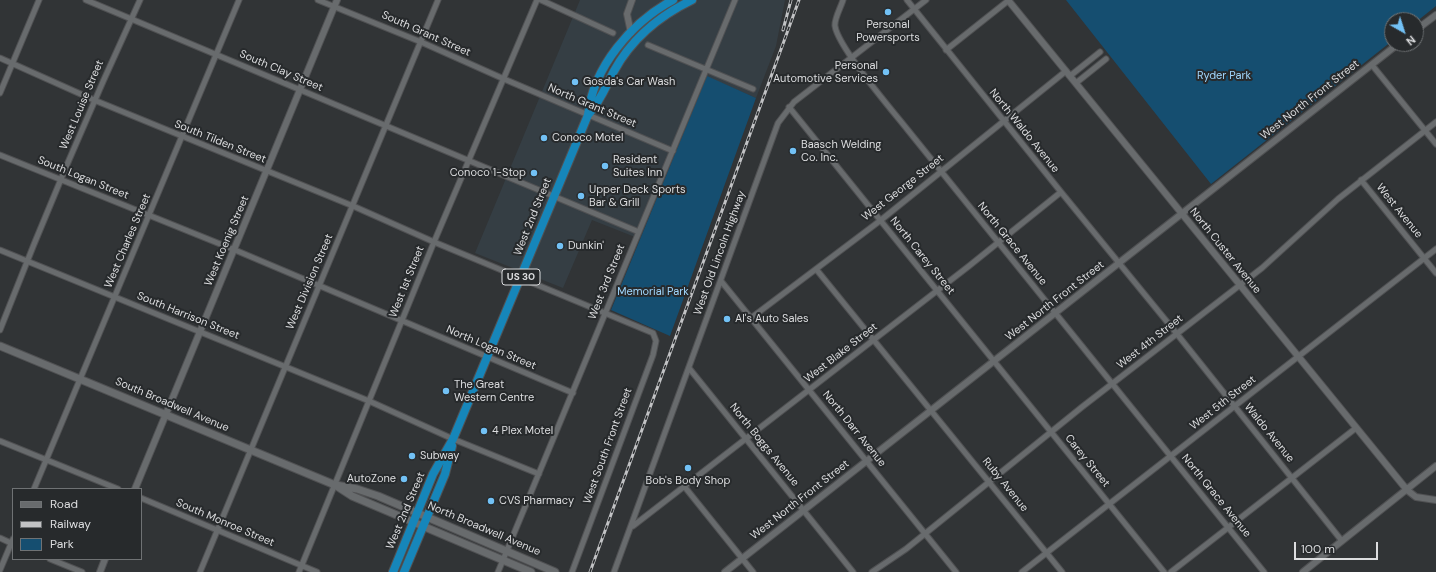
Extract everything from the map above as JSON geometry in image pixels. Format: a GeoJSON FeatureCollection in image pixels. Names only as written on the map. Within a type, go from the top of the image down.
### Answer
{"type":"FeatureCollection","features":[{"type":"Feature","properties":{"kind":"highway","name":"US 30"},"geometry":{"type":"LineString","coordinates":[[633,36],[652,13],[673,0]]}},
{"type":"Feature","properties":{"kind":"highway","name":"US 30"},"geometry":{"type":"LineString","coordinates":[[633,36],[692,0]]}},
{"type":"Feature","properties":{"kind":"highway","name":"West 2nd Street"},"geometry":{"type":"LineString","coordinates":[[404,572],[447,467],[454,439],[588,116],[599,103],[633,36]]}},
{"type":"Feature","properties":{"kind":"highway","name":"West 2nd Street"},"geometry":{"type":"LineString","coordinates":[[393,572],[437,466],[454,439]]}},
{"type":"Feature","properties":{"kind":"main road","name":"South Broadwell Avenue"},"geometry":{"type":"LineString","coordinates":[[0,346],[335,485]]}},
{"type":"Feature","properties":{"kind":"main road","name":"North Broadwell Avenue"},"geometry":{"type":"LineString","coordinates":[[335,485],[357,489],[427,517],[555,572]]}},
{"type":"Feature","properties":{"kind":"main road","name":"North Broadwell Avenue"},"geometry":{"type":"LineString","coordinates":[[335,485],[352,496],[531,572]]}},
{"type":"Feature","properties":{"kind":"street"},"geometry":{"type":"LineString","coordinates":[[0,93],[39,0]]}},
{"type":"Feature","properties":{"kind":"street","name":"South Clay Street"},"geometry":{"type":"LineString","coordinates":[[86,0],[639,232]]}},
{"type":"Feature","properties":{"kind":"street","name":"West Louise Street"},"geometry":{"type":"LineString","coordinates":[[0,330],[94,100],[140,0]]}},
{"type":"Feature","properties":{"kind":"street","name":"West Charles Street"},"geometry":{"type":"LineString","coordinates":[[34,488],[240,0]]}},
{"type":"Feature","properties":{"kind":"street","name":"South Grant Street"},"geometry":{"type":"LineString","coordinates":[[318,0],[335,3],[504,79]]}},
{"type":"Feature","properties":{"kind":"street","name":"West Division Street"},"geometry":{"type":"LineString","coordinates":[[200,572],[438,0]]}},
{"type":"Feature","properties":{"kind":"street","name":"West 1st Street"},"geometry":{"type":"LineString","coordinates":[[298,572],[434,242],[537,0]]}},
{"type":"Feature","properties":{"kind":"street"},"geometry":{"type":"LineString","coordinates":[[540,0],[613,33]]}},
{"type":"Feature","properties":{"kind":"street"},"geometry":{"type":"LineString","coordinates":[[632,0],[627,14],[633,36]]}},
{"type":"Feature","properties":{"kind":"street","name":"West 3rd Street"},"geometry":{"type":"LineString","coordinates":[[498,572],[708,70],[735,0]]}},
{"type":"Feature","properties":{"kind":"street","name":"North Grace Avenue"},"geometry":{"type":"LineString","coordinates":[[843,0],[835,24],[837,37],[1055,314],[1264,572]]}},
{"type":"Feature","properties":{"kind":"street"},"geometry":{"type":"LineString","coordinates":[[907,0],[914,10]]}},
{"type":"Feature","properties":{"kind":"street","name":"West Old Lincoln Highway"},"geometry":{"type":"LineString","coordinates":[[614,572],[632,527],[778,123],[789,107],[926,0]]}},
{"type":"Feature","properties":{"kind":"street"},"geometry":{"type":"LineString","coordinates":[[946,50],[1008,0]]}},
{"type":"Feature","properties":{"kind":"street","name":"North Custer Avenue"},"geometry":{"type":"LineString","coordinates":[[1008,0],[1407,490],[1416,497],[1436,500]]}},
{"type":"Feature","properties":{"kind":"street","name":"West Koenig Street"},"geometry":{"type":"LineString","coordinates":[[135,488],[235,250],[335,3]]}},
{"type":"Feature","properties":{"kind":"street","name":"North Waldo Avenue"},"geometry":{"type":"LineString","coordinates":[[914,10],[1119,263]]}},
{"type":"Feature","properties":{"kind":"street"},"geometry":{"type":"LineString","coordinates":[[1424,24],[1436,14]]}},
{"type":"Feature","properties":{"kind":"street"},"geometry":{"type":"LineString","coordinates":[[648,45],[754,89]]}},
{"type":"Feature","properties":{"kind":"street"},"geometry":{"type":"LineString","coordinates":[[1070,76],[1100,52]]}},
{"type":"Feature","properties":{"kind":"street","name":"West North Front Street"},"geometry":{"type":"LineString","coordinates":[[725,572],[1388,52]]}},
{"type":"Feature","properties":{"kind":"street","name":"South Tilden Street"},"geometry":{"type":"LineString","coordinates":[[0,58],[94,100],[353,206],[434,242],[647,330]]}},
{"type":"Feature","properties":{"kind":"street"},"geometry":{"type":"LineString","coordinates":[[1076,83],[1106,59]]}},
{"type":"Feature","properties":{"kind":"street"},"geometry":{"type":"LineString","coordinates":[[1372,65],[1436,144]]}},
{"type":"Feature","properties":{"kind":"street","name":"West George Street"},"geometry":{"type":"LineString","coordinates":[[751,318],[880,220],[1066,71]]}},
{"type":"Feature","properties":{"kind":"street","name":"North Grant Street"},"geometry":{"type":"LineString","coordinates":[[504,79],[673,151]]}},
{"type":"Feature","properties":{"kind":"street","name":"North Carey Street"},"geometry":{"type":"LineString","coordinates":[[789,107],[994,362]]}},
{"type":"Feature","properties":{"kind":"street","name":"West 4th Street"},"geometry":{"type":"LineString","coordinates":[[872,572],[925,533],[1051,432],[1273,259],[1322,213],[1361,180],[1436,122]]}},
{"type":"Feature","properties":{"kind":"street","name":"South Logan Street"},"geometry":{"type":"LineString","coordinates":[[0,155],[60,181],[235,250],[402,320]]}},
{"type":"Feature","properties":{"kind":"street","name":"West Avenue"},"geometry":{"type":"LineString","coordinates":[[1361,180],[1436,273]]}},
{"type":"Feature","properties":{"kind":"street","name":"West Blake Street"},"geometry":{"type":"LineString","coordinates":[[632,527],[937,291],[1061,192]]}},
{"type":"Feature","properties":{"kind":"street","name":"West 5th Street"},"geometry":{"type":"LineString","coordinates":[[1022,572],[1436,249]]}},
{"type":"Feature","properties":{"kind":"street","name":"South Harrison Street"},"geometry":{"type":"LineString","coordinates":[[0,250],[115,298],[286,366],[539,474]]}},
{"type":"Feature","properties":{"kind":"street","name":"Waldo Avenue"},"geometry":{"type":"LineString","coordinates":[[1119,263],[1342,541]]}},
{"type":"Feature","properties":{"kind":"street","name":"Ruby Avenue"},"geometry":{"type":"LineString","coordinates":[[816,269],[1062,572]]}},
{"type":"Feature","properties":{"kind":"street","name":"North Darr Avenue"},"geometry":{"type":"LineString","coordinates":[[721,281],[956,572]]}},
{"type":"Feature","properties":{"kind":"street","name":"North Logan Street"},"geometry":{"type":"LineString","coordinates":[[402,320],[487,358],[573,393]]}},
{"type":"Feature","properties":{"kind":"street","name":"West South Front Street"},"geometry":{"type":"LineString","coordinates":[[572,572],[653,355],[656,341],[653,333],[647,330]]}},
{"type":"Feature","properties":{"kind":"street","name":"Carey Street"},"geometry":{"type":"LineString","coordinates":[[994,362],[1164,572]]}},
{"type":"Feature","properties":{"kind":"street","name":"North Boggs Avenue"},"geometry":{"type":"LineString","coordinates":[[689,368],[853,572]]}},
{"type":"Feature","properties":{"kind":"street"},"geometry":{"type":"LineString","coordinates":[[1171,572],[1356,428]]}},
{"type":"Feature","properties":{"kind":"street"},"geometry":{"type":"LineString","coordinates":[[0,441],[116,488]]}},
{"type":"Feature","properties":{"kind":"street"},"geometry":{"type":"LineString","coordinates":[[1305,571],[1436,466]]}},
{"type":"Feature","properties":{"kind":"street"},"geometry":{"type":"LineString","coordinates":[[684,486],[753,572]]}},
{"type":"Feature","properties":{"kind":"street","name":"South Monroe Street"},"geometry":{"type":"LineString","coordinates":[[142,498],[318,572]]}},
{"type":"Feature","properties":{"kind":"street"},"geometry":{"type":"LineString","coordinates":[[0,538],[12,542],[0,570]]}},
{"type":"Feature","properties":{"kind":"street"},"geometry":{"type":"LineString","coordinates":[[52,560],[82,572]]}},
{"type":"Feature","properties":{"kind":"street"},"geometry":{"type":"LineString","coordinates":[[100,572],[105,560]]}},
{"type":"Feature","properties":{"kind":"shaded area"},"geometry":{"type":"Polygon","coordinates":[[[580,0],[785,0],[776,46],[756,98],[707,77],[640,239],[592,220],[563,288],[475,253],[580,0]]]}},
{"type":"Feature","properties":{"kind":"green space","name":"Ryder Park"},"geometry":{"type":"Polygon","coordinates":[[[1066,0],[1436,0],[1436,6],[1424,16],[1424,12],[1384,12],[1384,47],[1211,184],[1066,0]]]}},
{"type":"Feature","properties":{"kind":"green space","name":"Memorial Park"},"geometry":{"type":"Polygon","coordinates":[[[707,76],[756,98],[670,336],[611,310],[707,76]]]}},
{"type":"Feature","properties":{"kind":"railway"},"geometry":{"type":"LineString","coordinates":[[783,30],[791,0]]}},
{"type":"Feature","properties":{"kind":"railway"},"geometry":{"type":"LineString","coordinates":[[590,572],[799,0]]}},
{"type":"Feature","properties":{"kind":"place","name":"Personal Powersports"},"geometry":{"type":"Point","coordinates":[888,12]}},
{"type":"Feature","properties":{"kind":"place","name":"Personal Automotive Services"},"geometry":{"type":"Point","coordinates":[886,72]}},
{"type":"Feature","properties":{"kind":"place","name":"Gosda's Car Wash"},"geometry":{"type":"Point","coordinates":[575,82]}},
{"type":"Feature","properties":{"kind":"place","name":"Conoco Motel"},"geometry":{"type":"Point","coordinates":[544,138]}},
{"type":"Feature","properties":{"kind":"place","name":"Baasch Welding Co. Inc."},"geometry":{"type":"Point","coordinates":[793,151]}},
{"type":"Feature","properties":{"kind":"place","name":"Resident Suites Inn"},"geometry":{"type":"Point","coordinates":[605,166]}},
{"type":"Feature","properties":{"kind":"place","name":"Conoco 1-Stop"},"geometry":{"type":"Point","coordinates":[534,173]}},
{"type":"Feature","properties":{"kind":"place","name":"Upper Deck Sports Bar & Grill"},"geometry":{"type":"Point","coordinates":[581,196]}},
{"type":"Feature","properties":{"kind":"place","name":"Dunkin'"},"geometry":{"type":"Point","coordinates":[560,246]}},
{"type":"Feature","properties":{"kind":"place","name":"Al's Auto Sales"},"geometry":{"type":"Point","coordinates":[727,319]}},
{"type":"Feature","properties":{"kind":"place","name":"The Great Western Centre"},"geometry":{"type":"Point","coordinates":[446,391]}},
{"type":"Feature","properties":{"kind":"place","name":"4 Plex Motel"},"geometry":{"type":"Point","coordinates":[484,431]}},
{"type":"Feature","properties":{"kind":"place","name":"Subway"},"geometry":{"type":"Point","coordinates":[412,456]}},
{"type":"Feature","properties":{"kind":"place","name":"Bob's Body Shop"},"geometry":{"type":"Point","coordinates":[688,468]}},
{"type":"Feature","properties":{"kind":"place","name":"AutoZone"},"geometry":{"type":"Point","coordinates":[404,479]}},
{"type":"Feature","properties":{"kind":"place","name":"CVS Pharmacy"},"geometry":{"type":"Point","coordinates":[491,501]}}]}
